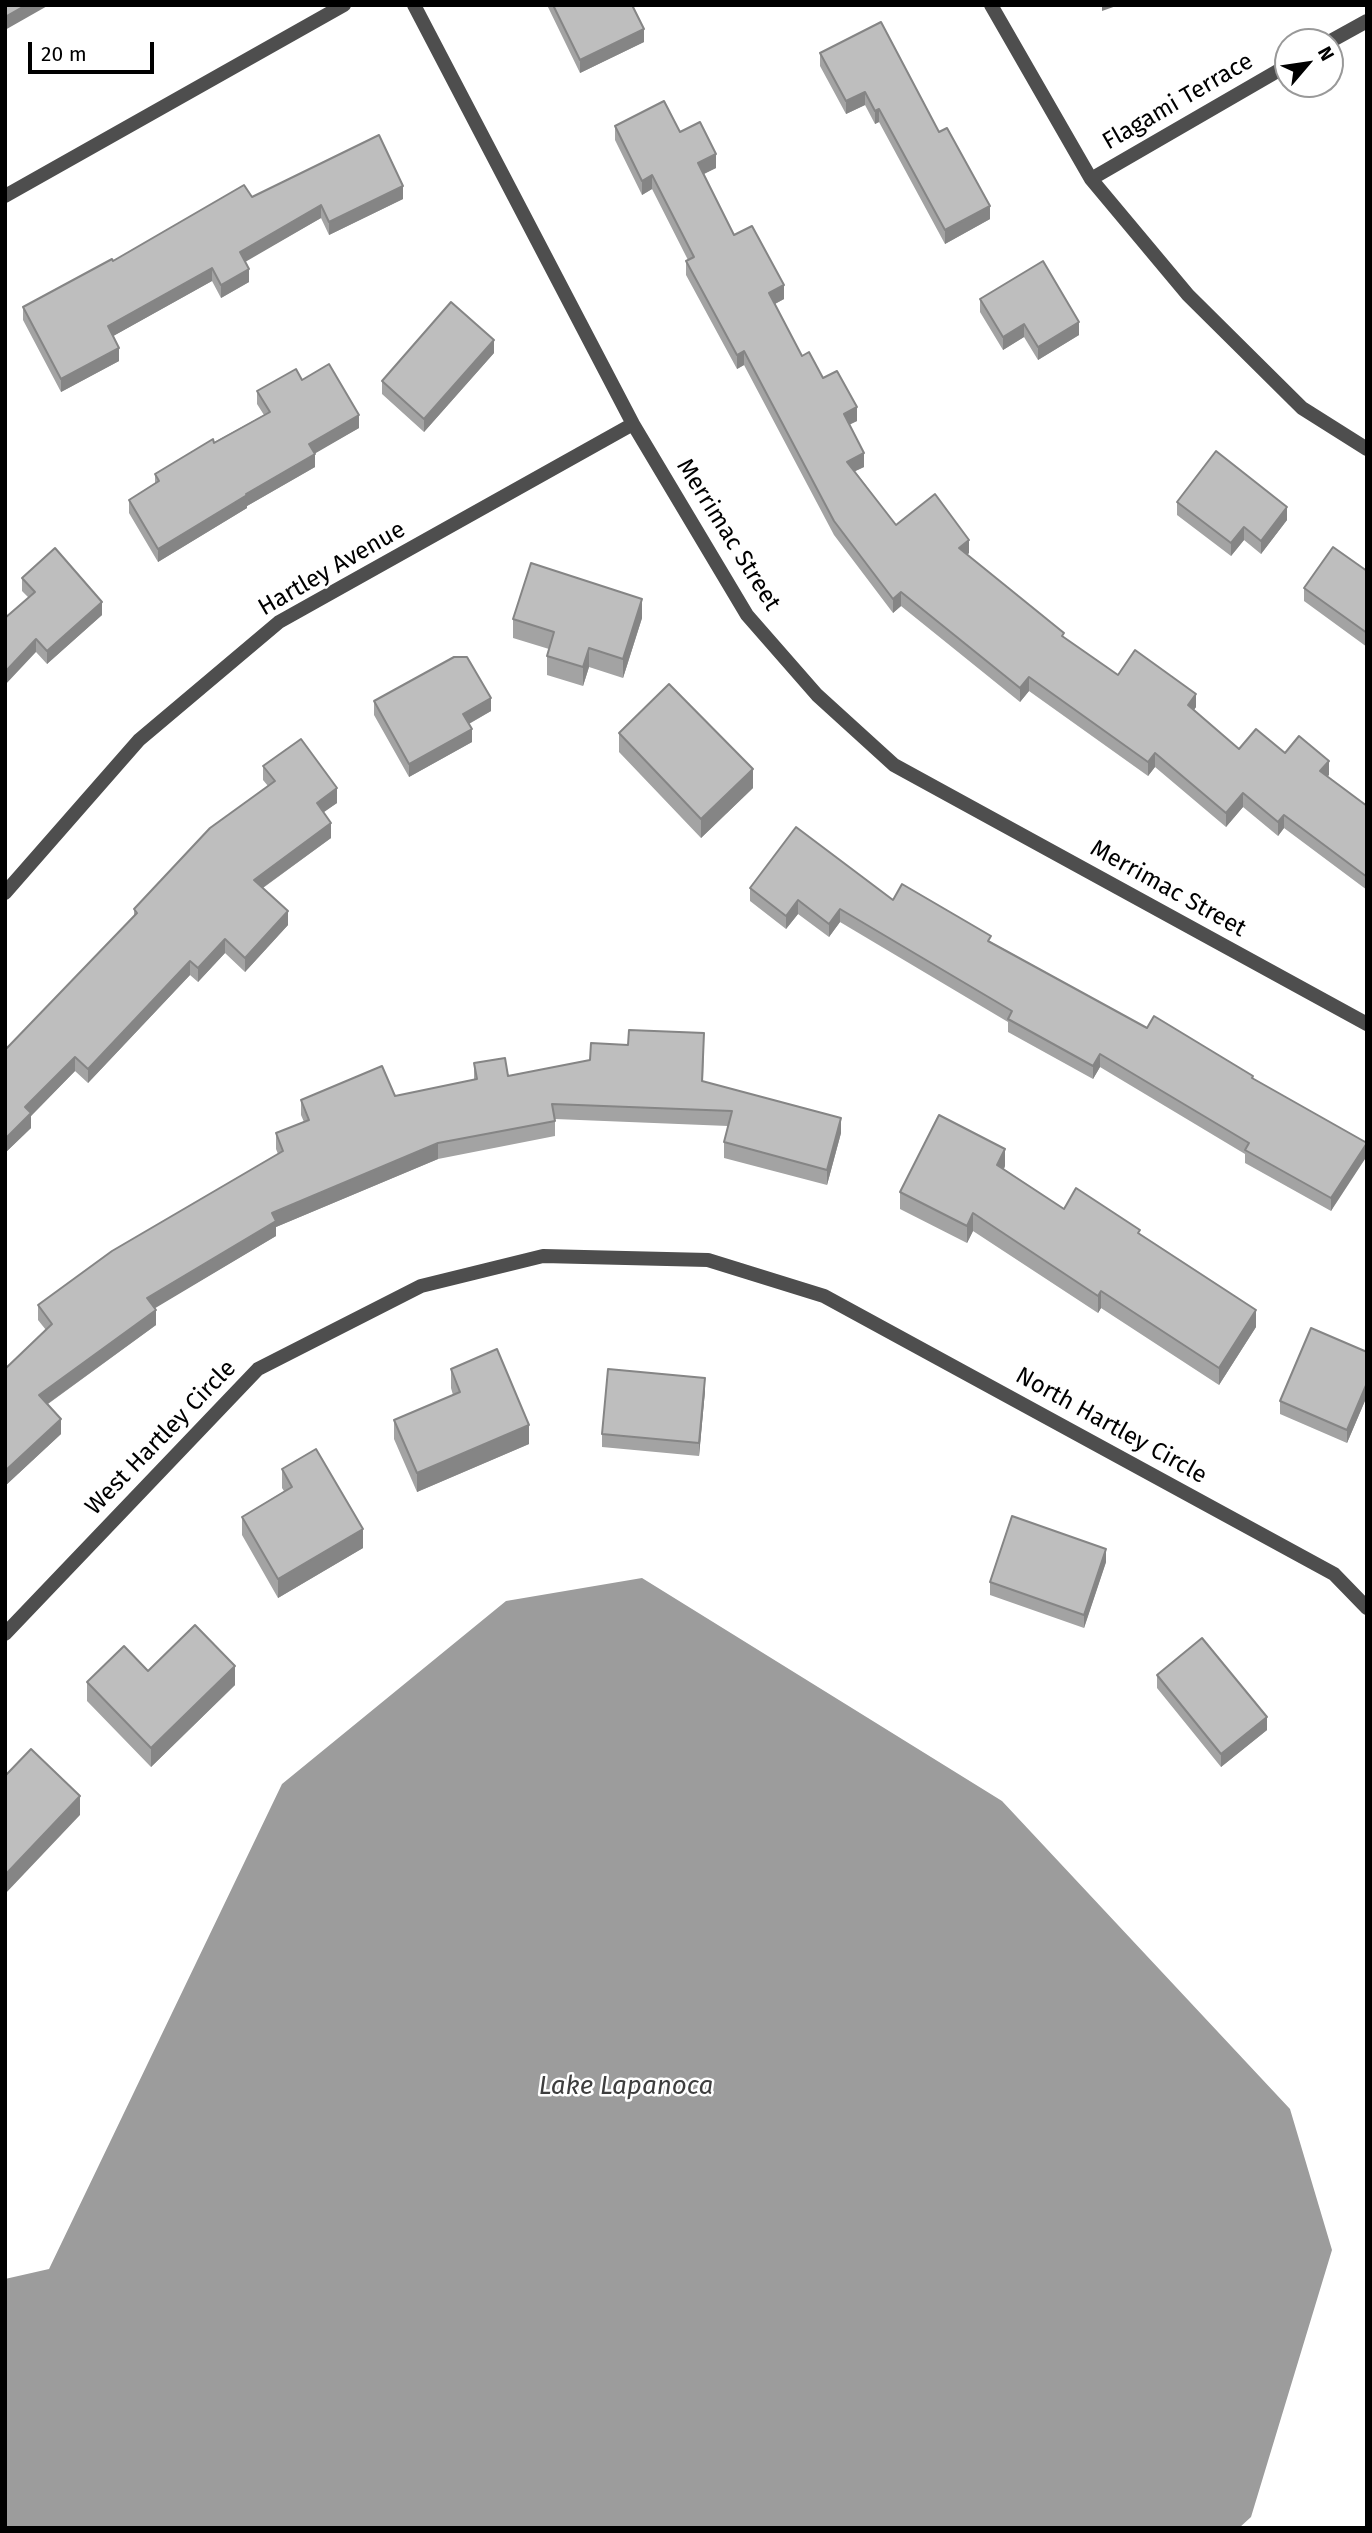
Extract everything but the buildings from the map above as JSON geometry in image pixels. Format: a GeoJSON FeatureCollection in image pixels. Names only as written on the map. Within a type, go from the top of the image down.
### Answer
{"type":"FeatureCollection","features":[{"type":"Feature","properties":{"kind":"street"},"geometry":{"type":"LineString","coordinates":[[5,196],[344,5]]}},
{"type":"Feature","properties":{"kind":"street","name":"Merrimac Street"},"geometry":{"type":"LineString","coordinates":[[414,5],[633,424],[747,615],[817,695],[894,765],[1367,1024]]}},
{"type":"Feature","properties":{"kind":"street"},"geometry":{"type":"LineString","coordinates":[[991,5],[1091,179],[1188,295],[1302,408],[1367,449]]}},
{"type":"Feature","properties":{"kind":"street"},"geometry":{"type":"LineString","coordinates":[[1344,34],[1367,21]]}},
{"type":"Feature","properties":{"kind":"street","name":"Flagami Terrace"},"geometry":{"type":"LineString","coordinates":[[1091,179],[1274,73]]}},
{"type":"Feature","properties":{"kind":"street","name":"Hartley Avenue"},"geometry":{"type":"LineString","coordinates":[[5,893],[139,740],[279,622],[633,424]]}},
{"type":"Feature","properties":{"kind":"street","name":"West Hartley Circle"},"geometry":{"type":"LineString","coordinates":[[5,1634],[258,1369],[421,1286],[543,1256],[694,1259],[708,1260],[824,1296]]}},
{"type":"Feature","properties":{"kind":"street","name":"North Hartley Circle"},"geometry":{"type":"LineString","coordinates":[[824,1296],[1334,1574],[1367,1608]]}},
{"type":"Feature","properties":{"kind":"water","name":"Lake Lapanoca"},"geometry":{"type":"Polygon","coordinates":[[[642,1578],[1002,1801],[1290,2109],[1332,2250],[1251,2517],[1239,2528],[5,2528],[5,2279],[49,2269],[282,1784],[506,1601],[642,1578]]]}}]}
